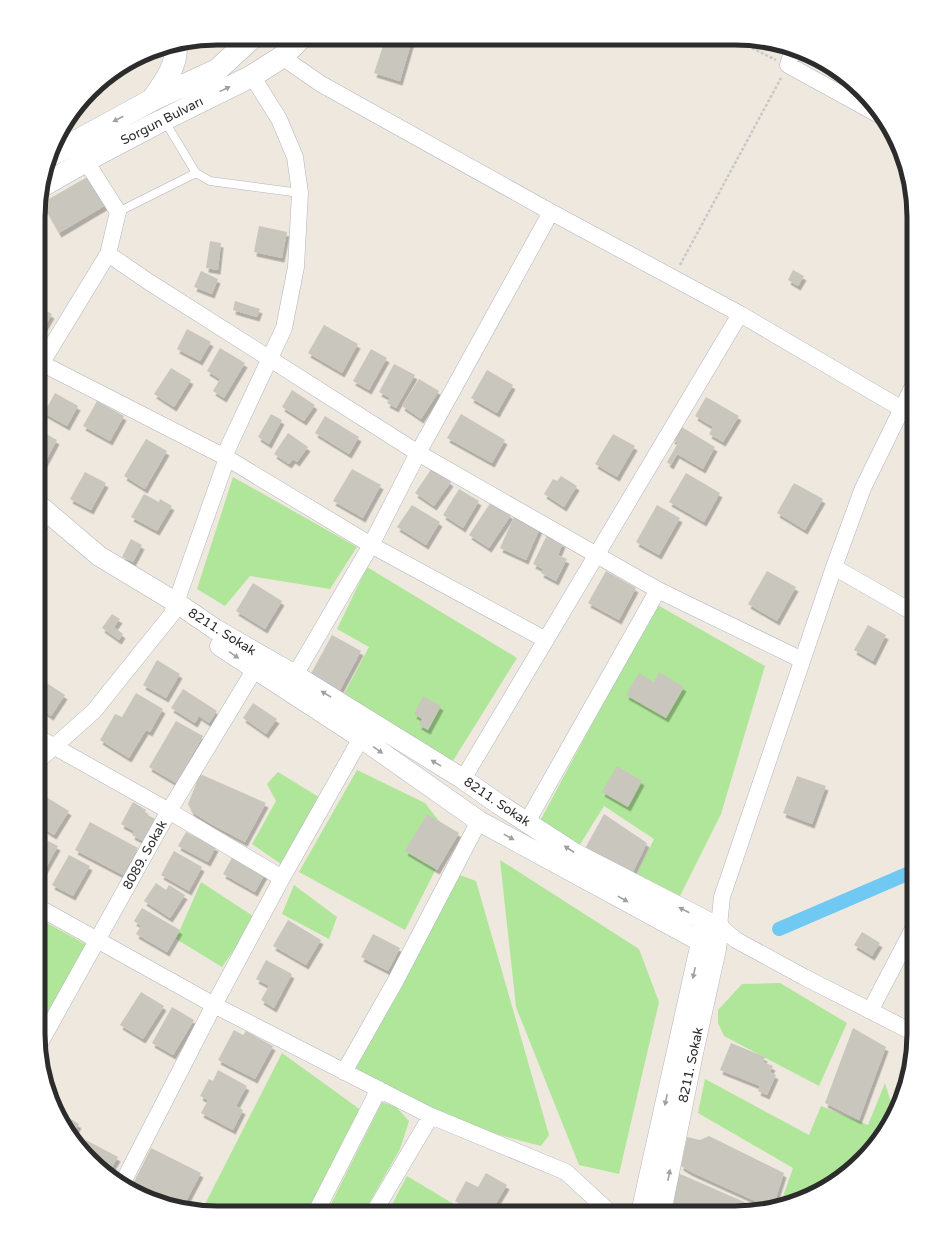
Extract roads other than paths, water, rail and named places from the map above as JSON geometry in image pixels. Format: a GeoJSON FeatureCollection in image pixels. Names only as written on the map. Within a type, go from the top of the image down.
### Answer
{"type":"FeatureCollection","features":[{"type":"Feature","properties":{"kind":"main road","name":"Sorgun Bulvarı"},"geometry":{"type":"LineString","coordinates":[[58,151],[152,100],[217,70],[242,45]]}},
{"type":"Feature","properties":{"kind":"main road"},"geometry":{"type":"LineString","coordinates":[[259,45],[282,57]]}},
{"type":"Feature","properties":{"kind":"main road","name":"Sorgun Bulvarı"},"geometry":{"type":"LineString","coordinates":[[48,182],[164,119],[252,76],[282,57],[294,45]]}},
{"type":"Feature","properties":{"kind":"main road"},"geometry":{"type":"LineString","coordinates":[[152,100],[171,73],[176,50]]}},
{"type":"Feature","properties":{"kind":"street"},"geometry":{"type":"LineString","coordinates":[[282,57],[321,84],[551,212],[740,314],[907,413],[863,488],[834,567],[713,923],[643,1206]]}},
{"type":"Feature","properties":{"kind":"street"},"geometry":{"type":"LineString","coordinates":[[790,59],[868,108]]}},
{"type":"Feature","properties":{"kind":"street"},"geometry":{"type":"LineString","coordinates":[[45,754],[94,711],[175,609],[227,458],[226,452],[284,328],[296,267],[300,193],[295,157],[279,119],[252,76]]}},
{"type":"Feature","properties":{"kind":"street"},"geometry":{"type":"LineString","coordinates":[[45,356],[108,254],[118,212],[86,161]]}},
{"type":"Feature","properties":{"kind":"street"},"geometry":{"type":"LineString","coordinates":[[296,675],[371,544],[418,453],[551,212]]}},
{"type":"Feature","properties":{"kind":"street"},"geometry":{"type":"LineString","coordinates":[[108,254],[148,282],[418,453],[658,590],[802,660]]}},
{"type":"Feature","properties":{"kind":"street"},"geometry":{"type":"LineString","coordinates":[[463,779],[740,314]]}},
{"type":"Feature","properties":{"kind":"street"},"geometry":{"type":"LineString","coordinates":[[45,367],[227,458],[371,544],[546,640]]}},
{"type":"Feature","properties":{"kind":"street","name":"8211. Sokak"},"geometry":{"type":"LineString","coordinates":[[45,510],[99,556],[175,609],[215,629],[296,675],[463,779],[574,852],[713,923]]}},
{"type":"Feature","properties":{"kind":"street"},"geometry":{"type":"LineString","coordinates":[[45,529],[95,566],[175,609],[255,669],[361,738],[479,821],[708,945],[736,940]]}},
{"type":"Feature","properties":{"kind":"street"},"geometry":{"type":"LineString","coordinates":[[834,567],[907,609]]}},
{"type":"Feature","properties":{"kind":"street"},"geometry":{"type":"LineString","coordinates":[[527,822],[658,590]]}},
{"type":"Feature","properties":{"kind":"street","name":"8089. Sokak"},"geometry":{"type":"LineString","coordinates":[[45,1034],[169,811],[255,669]]}},
{"type":"Feature","properties":{"kind":"street"},"geometry":{"type":"LineString","coordinates":[[125,1179],[214,1005],[282,878],[361,738]]}},
{"type":"Feature","properties":{"kind":"street"},"geometry":{"type":"LineString","coordinates":[[45,742],[169,811],[282,878]]}},
{"type":"Feature","properties":{"kind":"street"},"geometry":{"type":"LineString","coordinates":[[344,1072],[395,982],[479,821]]}},
{"type":"Feature","properties":{"kind":"street"},"geometry":{"type":"LineString","coordinates":[[45,911],[214,1005],[379,1090],[431,1116],[566,1172],[603,1206]]}},
{"type":"Feature","properties":{"kind":"street"},"geometry":{"type":"LineString","coordinates":[[713,923],[736,940],[907,1030]]}},
{"type":"Feature","properties":{"kind":"street"},"geometry":{"type":"LineString","coordinates":[[870,1011],[907,940]]}},
{"type":"Feature","properties":{"kind":"street","name":"8211. Sokak"},"geometry":{"type":"LineString","coordinates":[[662,1206],[693,1053],[708,945]]}},
{"type":"Feature","properties":{"kind":"street"},"geometry":{"type":"LineString","coordinates":[[319,1206],[379,1090]]}},
{"type":"Feature","properties":{"kind":"street"},"geometry":{"type":"LineString","coordinates":[[378,1206],[431,1116]]}},
{"type":"Feature","properties":{"kind":"lane"},"geometry":{"type":"LineString","coordinates":[[164,119],[196,173],[210,181],[300,193]]}},
{"type":"Feature","properties":{"kind":"lane"},"geometry":{"type":"LineString","coordinates":[[118,212],[196,173]]}},
{"type":"Feature","properties":{"kind":"waterway"},"geometry":{"type":"LineString","coordinates":[[779,929],[907,874]]}}]}
